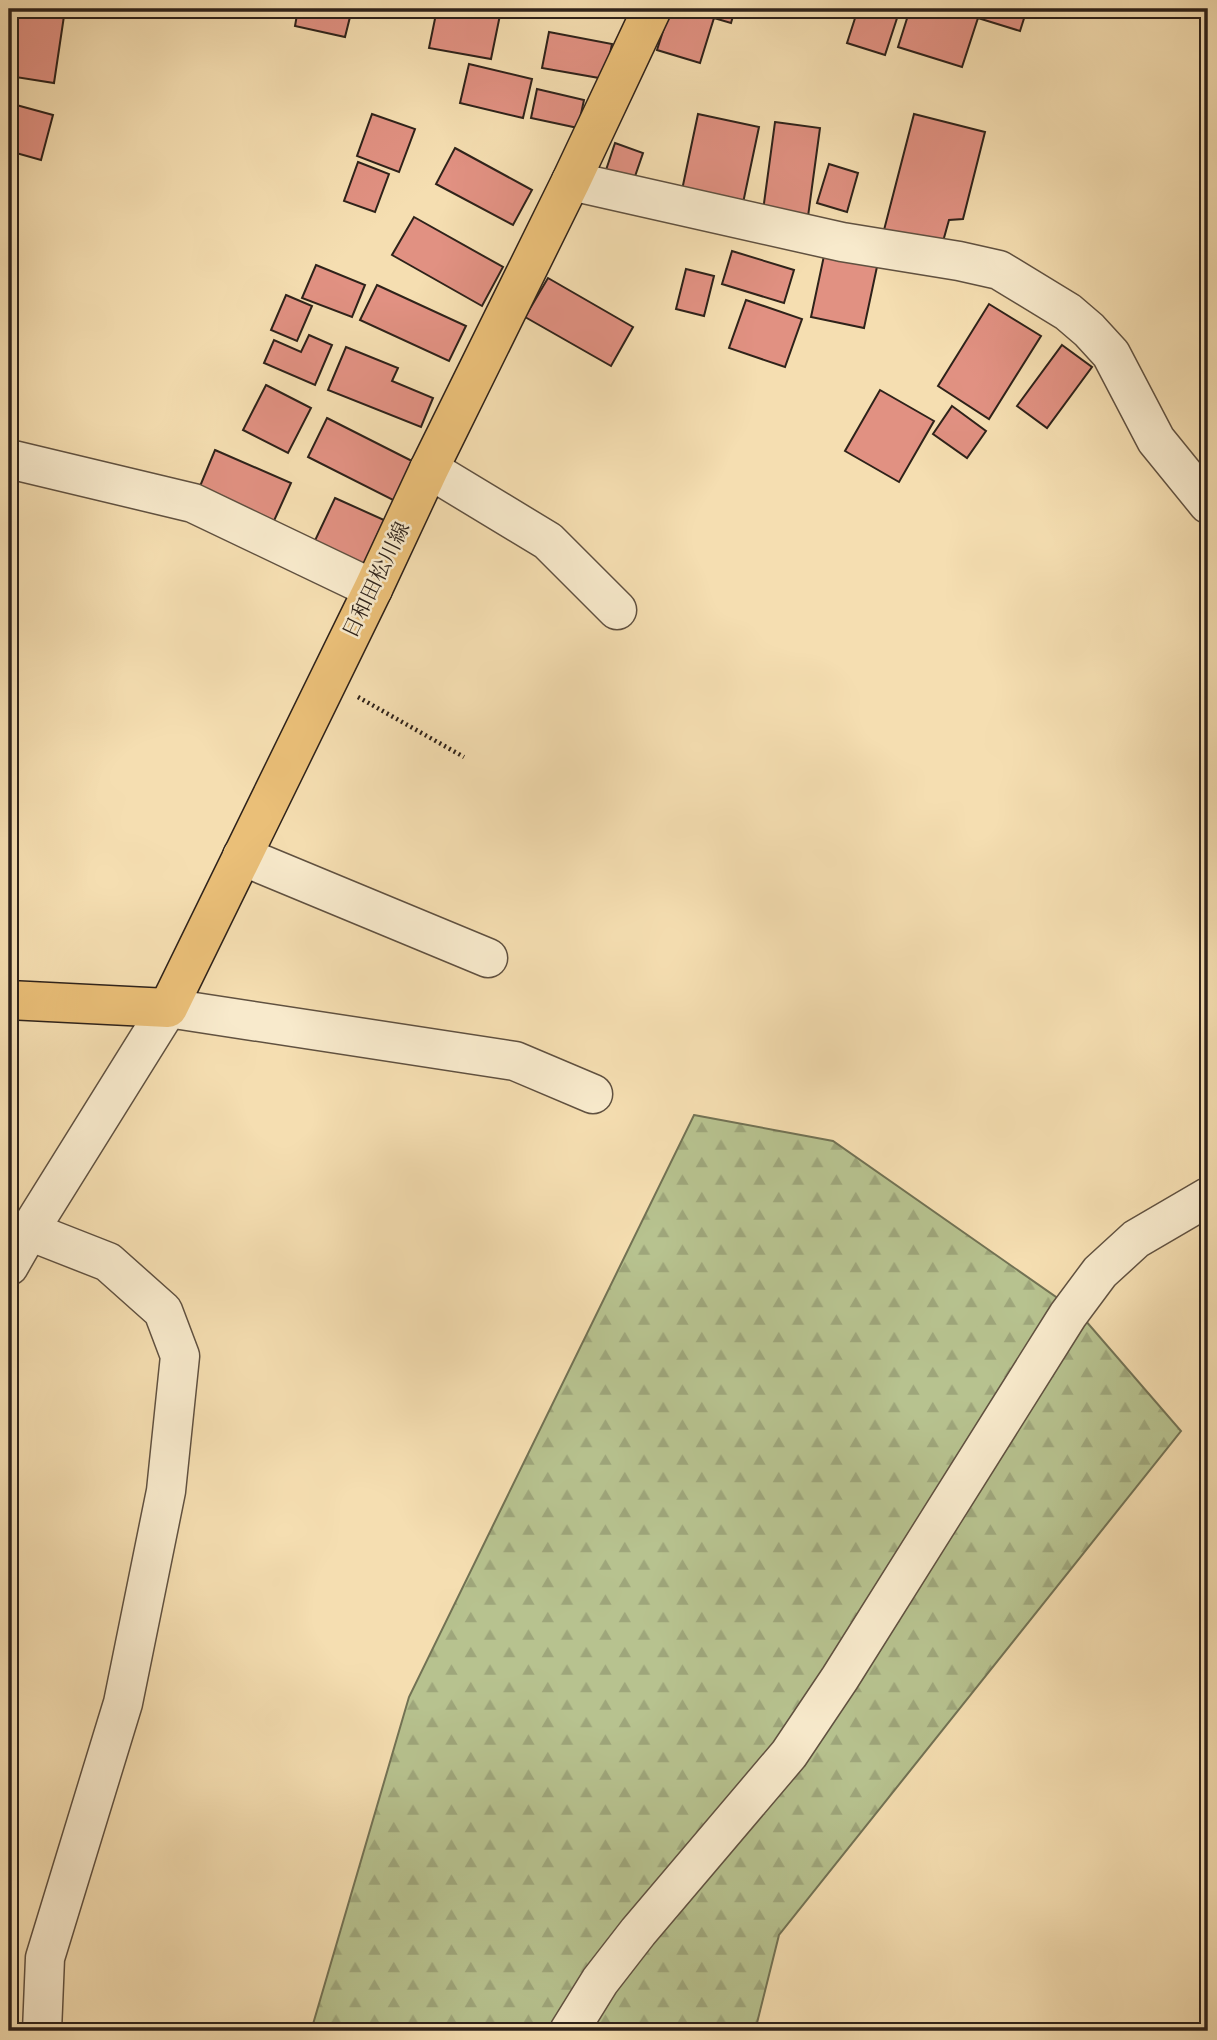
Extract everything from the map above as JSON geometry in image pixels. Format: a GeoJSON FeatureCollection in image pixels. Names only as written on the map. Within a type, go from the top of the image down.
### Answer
{"type":"FeatureCollection","features":[{"type":"Feature","properties":{"kind":"main road","name":"日和田松川線"},"geometry":{"type":"LineString","coordinates":[[167,1007],[373,589],[652,9]]}},
{"type":"Feature","properties":{"kind":"main road"},"geometry":{"type":"LineString","coordinates":[[9,1000],[167,1007]]}},
{"type":"Feature","properties":{"kind":"street"},"geometry":{"type":"LineString","coordinates":[[571,181],[842,242],[999,270],[1068,312],[1104,346],[1130,387],[1156,440],[1208,504]]}},
{"type":"Feature","properties":{"kind":"street"},"geometry":{"type":"LineString","coordinates":[[9,459],[193,503],[373,589]]}},
{"type":"Feature","properties":{"kind":"street"},"geometry":{"type":"LineString","coordinates":[[429,469],[548,541],[617,610]]}},
{"type":"Feature","properties":{"kind":"street"},"geometry":{"type":"LineString","coordinates":[[242,856],[488,958]]}},
{"type":"Feature","properties":{"kind":"street"},"geometry":{"type":"LineString","coordinates":[[9,1266],[167,1007],[515,1061],[593,1094]]}},
{"type":"Feature","properties":{"kind":"street"},"geometry":{"type":"LineString","coordinates":[[569,2031],[600,1981],[638,1932],[789,1754],[840,1678],[1068,1315],[1100,1272],[1136,1239],[1208,1196]]}},
{"type":"Feature","properties":{"kind":"street"},"geometry":{"type":"LineString","coordinates":[[29,1231],[108,1262],[163,1311],[180,1356],[166,1490],[123,1703],[45,1958],[42,2031]]}},
{"type":"Feature","properties":{"kind":"path"},"geometry":{"type":"LineString","coordinates":[[328,680],[464,757]]}},
{"type":"Feature","properties":{"kind":"green space"},"geometry":{"type":"Polygon","coordinates":[[[694,1115],[833,1141],[1079,1313],[1181,1431],[779,1935],[755,2031],[311,2031],[409,1697],[694,1115]]]}},
{"type":"Feature","properties":{"kind":"building"},"geometry":{"type":"Polygon","coordinates":[[[9,9],[64,16],[54,83],[9,76],[9,9]]]}},
{"type":"Feature","properties":{"kind":"building"},"geometry":{"type":"Polygon","coordinates":[[[153,9],[209,9],[207,17],[153,9]]]}},
{"type":"Feature","properties":{"kind":"building"},"geometry":{"type":"Polygon","coordinates":[[[298,9],[352,9],[345,37],[295,26],[298,9]]]}},
{"type":"Feature","properties":{"kind":"building"},"geometry":{"type":"Polygon","coordinates":[[[437,9],[469,9],[500,15],[491,59],[429,48],[437,9]]]}},
{"type":"Feature","properties":{"kind":"building"},"geometry":{"type":"Polygon","coordinates":[[[670,9],[735,9],[731,23],[714,18],[700,63],[657,50],[670,9]]]}},
{"type":"Feature","properties":{"kind":"building"},"geometry":{"type":"Polygon","coordinates":[[[858,9],[900,9],[885,55],[847,43],[858,9]]]}},
{"type":"Feature","properties":{"kind":"building"},"geometry":{"type":"Polygon","coordinates":[[[910,9],[1027,9],[1020,31],[978,18],[962,67],[898,47],[910,9]]]}},
{"type":"Feature","properties":{"kind":"building"},"geometry":{"type":"Polygon","coordinates":[[[549,32],[612,44],[605,79],[542,68],[549,32]]]}},
{"type":"Feature","properties":{"kind":"building"},"geometry":{"type":"Polygon","coordinates":[[[469,64],[532,79],[523,118],[460,103],[469,64]]]}},
{"type":"Feature","properties":{"kind":"building"},"geometry":{"type":"Polygon","coordinates":[[[537,89],[584,100],[578,128],[531,118],[537,89]]]}},
{"type":"Feature","properties":{"kind":"building"},"geometry":{"type":"Polygon","coordinates":[[[9,103],[53,115],[41,160],[9,151],[9,103]]]}},
{"type":"Feature","properties":{"kind":"building"},"geometry":{"type":"Polygon","coordinates":[[[372,114],[415,129],[399,172],[357,156],[372,114]]]}},
{"type":"Feature","properties":{"kind":"building"},"geometry":{"type":"Polygon","coordinates":[[[698,114],[759,127],[743,203],[682,190],[698,114]]]}},
{"type":"Feature","properties":{"kind":"building"},"geometry":{"type":"Polygon","coordinates":[[[914,114],[985,132],[963,219],[949,220],[942,245],[884,230],[914,114]]]}},
{"type":"Feature","properties":{"kind":"building"},"geometry":{"type":"Polygon","coordinates":[[[775,122],[820,128],[807,224],[762,218],[775,122]]]}},
{"type":"Feature","properties":{"kind":"building"},"geometry":{"type":"Polygon","coordinates":[[[615,143],[643,153],[632,185],[604,176],[615,143]]]}},
{"type":"Feature","properties":{"kind":"building"},"geometry":{"type":"Polygon","coordinates":[[[455,148],[532,190],[513,225],[436,184],[455,148]]]}},
{"type":"Feature","properties":{"kind":"building"},"geometry":{"type":"Polygon","coordinates":[[[358,162],[389,174],[375,212],[344,201],[358,162]]]}},
{"type":"Feature","properties":{"kind":"building"},"geometry":{"type":"Polygon","coordinates":[[[829,164],[858,173],[847,212],[817,203],[829,164]]]}},
{"type":"Feature","properties":{"kind":"building"},"geometry":{"type":"Polygon","coordinates":[[[414,217],[503,267],[482,306],[392,255],[414,217]]]}},
{"type":"Feature","properties":{"kind":"building"},"geometry":{"type":"Polygon","coordinates":[[[732,251],[794,270],[784,303],[722,284],[732,251]]]}},
{"type":"Feature","properties":{"kind":"building"},"geometry":{"type":"Polygon","coordinates":[[[825,251],[878,262],[864,328],[811,317],[825,251]]]}},
{"type":"Feature","properties":{"kind":"building"},"geometry":{"type":"Polygon","coordinates":[[[316,265],[365,285],[352,317],[302,298],[316,265]]]}},
{"type":"Feature","properties":{"kind":"building"},"geometry":{"type":"Polygon","coordinates":[[[686,269],[714,276],[704,316],[676,309],[686,269]]]}},
{"type":"Feature","properties":{"kind":"building"},"geometry":{"type":"Polygon","coordinates":[[[548,278],[633,327],[611,366],[525,317],[548,278]]]}},
{"type":"Feature","properties":{"kind":"building"},"geometry":{"type":"Polygon","coordinates":[[[377,285],[466,326],[449,361],[360,320],[377,285]]]}},
{"type":"Feature","properties":{"kind":"building"},"geometry":{"type":"Polygon","coordinates":[[[286,295],[312,306],[297,341],[271,330],[286,295]]]}},
{"type":"Feature","properties":{"kind":"building"},"geometry":{"type":"Polygon","coordinates":[[[746,300],[802,319],[785,367],[729,348],[746,300]]]}},
{"type":"Feature","properties":{"kind":"building"},"geometry":{"type":"Polygon","coordinates":[[[989,304],[1041,336],[989,419],[938,386],[989,304]]]}},
{"type":"Feature","properties":{"kind":"building"},"geometry":{"type":"Polygon","coordinates":[[[309,335],[332,345],[315,385],[264,363],[274,340],[301,352],[309,335]]]}},
{"type":"Feature","properties":{"kind":"building"},"geometry":{"type":"Polygon","coordinates":[[[1062,345],[1092,367],[1047,428],[1017,406],[1062,345]]]}},
{"type":"Feature","properties":{"kind":"building"},"geometry":{"type":"Polygon","coordinates":[[[346,347],[398,368],[392,381],[433,398],[421,427],[328,390],[346,347]]]}},
{"type":"Feature","properties":{"kind":"building"},"geometry":{"type":"Polygon","coordinates":[[[266,385],[311,408],[288,453],[243,430],[266,385]]]}},
{"type":"Feature","properties":{"kind":"building"},"geometry":{"type":"Polygon","coordinates":[[[880,390],[934,421],[899,482],[845,451],[880,390]]]}},
{"type":"Feature","properties":{"kind":"building"},"geometry":{"type":"Polygon","coordinates":[[[952,406],[986,431],[967,458],[933,434],[952,406]]]}},
{"type":"Feature","properties":{"kind":"building"},"geometry":{"type":"Polygon","coordinates":[[[327,418],[414,462],[395,501],[308,457],[327,418]]]}},
{"type":"Feature","properties":{"kind":"building"},"geometry":{"type":"Polygon","coordinates":[[[215,450],[291,483],[273,523],[198,491],[215,450]]]}},
{"type":"Feature","properties":{"kind":"building"},"geometry":{"type":"Polygon","coordinates":[[[335,498],[384,520],[361,571],[311,549],[335,498]]]}}]}
